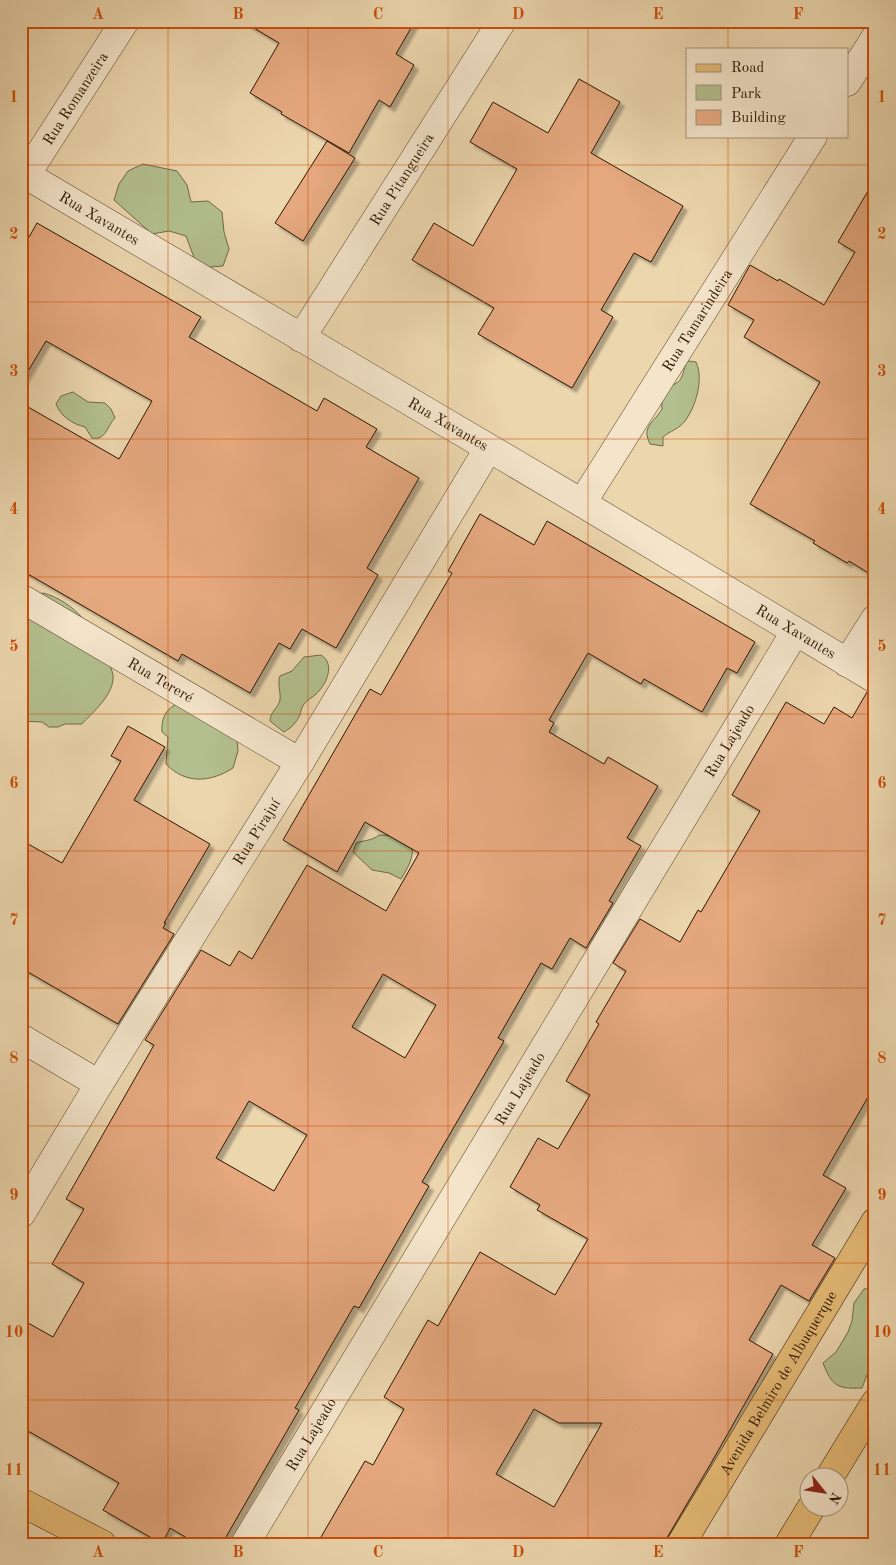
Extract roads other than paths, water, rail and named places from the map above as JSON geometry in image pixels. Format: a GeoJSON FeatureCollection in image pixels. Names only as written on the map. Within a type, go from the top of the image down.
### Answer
{"type":"FeatureCollection","features":[{"type":"Feature","properties":{"kind":"main road","name":"Avenida Belmiro de Albuquerque"},"geometry":{"type":"LineString","coordinates":[[681,1544],[875,1222]]}},
{"type":"Feature","properties":{"kind":"main road"},"geometry":{"type":"LineString","coordinates":[[835,1468],[875,1403]]}},
{"type":"Feature","properties":{"kind":"main road"},"geometry":{"type":"LineString","coordinates":[[21,1502],[102,1544]]}},
{"type":"Feature","properties":{"kind":"main road"},"geometry":{"type":"LineString","coordinates":[[788,1544],[805,1518]]}},
{"type":"Feature","properties":{"kind":"street","name":"Rua Romanzeira"},"geometry":{"type":"LineString","coordinates":[[24,174],[125,21]]}},
{"type":"Feature","properties":{"kind":"street","name":"Rua Pitangueira"},"geometry":{"type":"LineString","coordinates":[[301,338],[502,21]]}},
{"type":"Feature","properties":{"kind":"street"},"geometry":{"type":"LineString","coordinates":[[848,80],[875,38]]}},
{"type":"Feature","properties":{"kind":"street","name":"Rua Tamarindeira"},"geometry":{"type":"LineString","coordinates":[[582,503],[812,138]]}},
{"type":"Feature","properties":{"kind":"street","name":"Rua Xavantes"},"geometry":{"type":"LineString","coordinates":[[24,174],[582,503],[875,679]]}},
{"type":"Feature","properties":{"kind":"street","name":"Rua Pirajuí"},"geometry":{"type":"LineString","coordinates":[[21,1214],[99,1084],[300,762],[488,449]]}},
{"type":"Feature","properties":{"kind":"street","name":"Rua Tereré"},"geometry":{"type":"LineString","coordinates":[[21,598],[300,762]]}},
{"type":"Feature","properties":{"kind":"street"},"geometry":{"type":"LineString","coordinates":[[847,663],[875,620]]}},
{"type":"Feature","properties":{"kind":"street","name":"Rua Lajeado"},"geometry":{"type":"LineString","coordinates":[[245,1544],[795,632]]}},
{"type":"Feature","properties":{"kind":"street"},"geometry":{"type":"LineString","coordinates":[[21,1038],[99,1084]]}}]}
